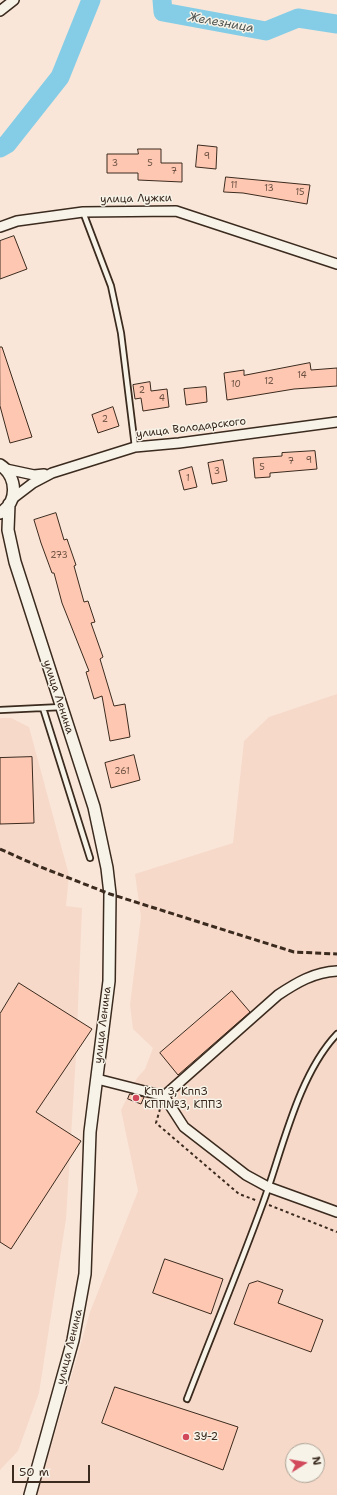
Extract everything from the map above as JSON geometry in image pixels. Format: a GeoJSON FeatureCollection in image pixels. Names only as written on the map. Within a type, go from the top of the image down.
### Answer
{"type":"FeatureCollection","features":[{"type":"Feature","properties":{"kind":"street"},"geometry":{"type":"LineString","coordinates":[[0,11],[14,0]]}},
{"type":"Feature","properties":{"kind":"street","name":"улица Лужки"},"geometry":{"type":"LineString","coordinates":[[0,227],[17,221],[82,212],[176,211],[337,264]]}},
{"type":"Feature","properties":{"kind":"street","name":"улица Володарского"},"geometry":{"type":"LineString","coordinates":[[52,473],[135,447],[179,443],[337,422]]}},
{"type":"Feature","properties":{"kind":"street"},"geometry":{"type":"LineString","coordinates":[[3,467],[34,475],[52,473]]}},
{"type":"Feature","properties":{"kind":"street"},"geometry":{"type":"LineString","coordinates":[[3,467],[13,483],[8,530],[15,562]]}},
{"type":"Feature","properties":{"kind":"street"},"geometry":{"type":"LineString","coordinates":[[0,513],[33,482],[52,473]]}},
{"type":"Feature","properties":{"kind":"street"},"geometry":{"type":"LineString","coordinates":[[0,536],[15,562]]}},
{"type":"Feature","properties":{"kind":"street","name":"улица Ленина"},"geometry":{"type":"LineString","coordinates":[[15,562],[94,807],[107,868],[110,894],[109,981],[89,1155],[87,1253],[82,1302],[52,1421],[30,1495]]}},
{"type":"Feature","properties":{"kind":"street"},"geometry":{"type":"LineString","coordinates":[[164,1096],[278,995],[299,982],[316,974],[337,971]]}},
{"type":"Feature","properties":{"kind":"street"},"geometry":{"type":"LineString","coordinates":[[97,1079],[164,1096],[184,1127],[246,1175],[268,1187],[337,1212]]}},
{"type":"Feature","properties":{"kind":"lane"},"geometry":{"type":"LineString","coordinates":[[82,212],[111,286],[121,333],[135,447]]}},
{"type":"Feature","properties":{"kind":"lane"},"geometry":{"type":"LineString","coordinates":[[0,710],[62,707]]}},
{"type":"Feature","properties":{"kind":"lane"},"geometry":{"type":"LineString","coordinates":[[43,708],[90,858]]}},
{"type":"Feature","properties":{"kind":"lane"},"geometry":{"type":"LineString","coordinates":[[187,1399],[268,1187],[302,1092],[316,1062],[337,1034]]}},
{"type":"Feature","properties":{"kind":"shaded area"},"geometry":{"type":"Polygon","coordinates":[[[337,694],[337,1495],[37,1495],[90,1312],[138,1191],[121,1110],[137,1078],[145,1069],[153,1048],[133,1029],[130,1005],[141,917],[135,874],[233,843],[244,741],[269,717],[337,694]]]}},
{"type":"Feature","properties":{"kind":"shaded area"},"geometry":{"type":"Polygon","coordinates":[[[0,718],[11,718],[29,727],[69,875],[66,906],[82,908],[76,1055],[66,1219],[39,1393],[18,1451],[0,1470],[0,718]]]}},
{"type":"Feature","properties":{"kind":"building"},"geometry":{"type":"Polygon","coordinates":[[[198,145],[217,147],[216,169],[196,167],[198,145]]]}},
{"type":"Feature","properties":{"kind":"building"},"geometry":{"type":"Polygon","coordinates":[[[138,149],[161,149],[161,163],[182,163],[182,182],[138,180],[138,173],[107,173],[107,154],[138,154],[138,149]]]}},
{"type":"Feature","properties":{"kind":"building"},"geometry":{"type":"Polygon","coordinates":[[[226,177],[310,185],[307,204],[243,193],[224,192],[226,177]]]}},
{"type":"Feature","properties":{"kind":"building"},"geometry":{"type":"Polygon","coordinates":[[[14,236],[27,269],[0,279],[0,241],[14,236]]]}},
{"type":"Feature","properties":{"kind":"building"},"geometry":{"type":"Polygon","coordinates":[[[0,347],[2,347],[32,437],[10,443],[0,406],[0,347]]]}},
{"type":"Feature","properties":{"kind":"building"},"geometry":{"type":"Polygon","coordinates":[[[310,363],[311,370],[337,368],[337,386],[294,389],[227,400],[224,373],[244,370],[244,375],[310,363]]]}},
{"type":"Feature","properties":{"kind":"building"},"geometry":{"type":"Polygon","coordinates":[[[150,382],[151,391],[167,389],[169,407],[143,411],[141,398],[135,399],[133,385],[150,382]]]}},
{"type":"Feature","properties":{"kind":"building"},"geometry":{"type":"Polygon","coordinates":[[[206,387],[207,402],[186,405],[184,389],[206,387]]]}},
{"type":"Feature","properties":{"kind":"building"},"geometry":{"type":"Polygon","coordinates":[[[113,407],[119,426],[98,433],[92,415],[113,407]]]}},
{"type":"Feature","properties":{"kind":"building"},"geometry":{"type":"Polygon","coordinates":[[[315,451],[317,469],[270,473],[270,477],[255,478],[253,458],[282,456],[282,453],[315,451]]]}},
{"type":"Feature","properties":{"kind":"building"},"geometry":{"type":"Polygon","coordinates":[[[223,460],[227,481],[212,484],[208,463],[223,460]]]}},
{"type":"Feature","properties":{"kind":"building"},"geometry":{"type":"Polygon","coordinates":[[[192,467],[197,487],[184,490],[179,471],[192,467]]]}},
{"type":"Feature","properties":{"kind":"building"},"geometry":{"type":"Polygon","coordinates":[[[56,513],[64,540],[67,539],[76,565],[74,566],[84,602],[88,601],[95,622],[91,623],[103,657],[100,659],[114,706],[125,704],[130,737],[110,741],[102,696],[94,699],[86,672],[89,671],[62,603],[54,573],[52,573],[41,543],[34,520],[56,513]]]}},
{"type":"Feature","properties":{"kind":"building"},"geometry":{"type":"Polygon","coordinates":[[[134,755],[140,780],[111,788],[105,763],[134,755]]]}},
{"type":"Feature","properties":{"kind":"building"},"geometry":{"type":"Polygon","coordinates":[[[32,757],[34,823],[0,824],[0,758],[32,757]]]}},
{"type":"Feature","properties":{"kind":"building"},"geometry":{"type":"Polygon","coordinates":[[[19,983],[92,1029],[36,1112],[81,1141],[11,1249],[0,1242],[0,1014],[19,983]]]}},
{"type":"Feature","properties":{"kind":"building"},"geometry":{"type":"Polygon","coordinates":[[[232,991],[250,1012],[178,1075],[160,1053],[232,991]]]}},
{"type":"Feature","properties":{"kind":"building","name":"Кпп 3, Кпп3 КПП№3, КПП3"},"geometry":{"type":"Polygon","coordinates":[[[130,1094],[144,1097],[141,1104],[128,1099],[130,1094]]]}},
{"type":"Feature","properties":{"kind":"building"},"geometry":{"type":"Polygon","coordinates":[[[165,1259],[223,1279],[211,1314],[153,1293],[165,1259]]]}},
{"type":"Feature","properties":{"kind":"building"},"geometry":{"type":"Polygon","coordinates":[[[258,1281],[283,1290],[278,1303],[323,1320],[311,1352],[234,1324],[249,1284],[258,1281]]]}},
{"type":"Feature","properties":{"kind":"building","name":"ЗУ-2"},"geometry":{"type":"Polygon","coordinates":[[[115,1387],[238,1427],[223,1470],[102,1423],[115,1387]]]}},
{"type":"Feature","properties":{"kind":"waterway","name":"Железница"},"geometry":{"type":"LineString","coordinates":[[0,148],[7,144],[60,77],[91,0]]}},
{"type":"Feature","properties":{"kind":"waterway","name":"Железница"},"geometry":{"type":"LineString","coordinates":[[162,0],[163,12],[266,31],[298,18],[337,24]]}},
{"type":"Feature","properties":{"kind":"railway"},"geometry":{"type":"LineString","coordinates":[[0,849],[38,866],[110,894],[294,952],[337,954]]}},
{"type":"Feature","properties":{"kind":"place","name":"Кпп 3, Кпп3 КПП№3, КПП3"},"geometry":{"type":"Point","coordinates":[136,1098]}},
{"type":"Feature","properties":{"kind":"place","name":"ЗУ-2"},"geometry":{"type":"Point","coordinates":[186,1437]}}]}
